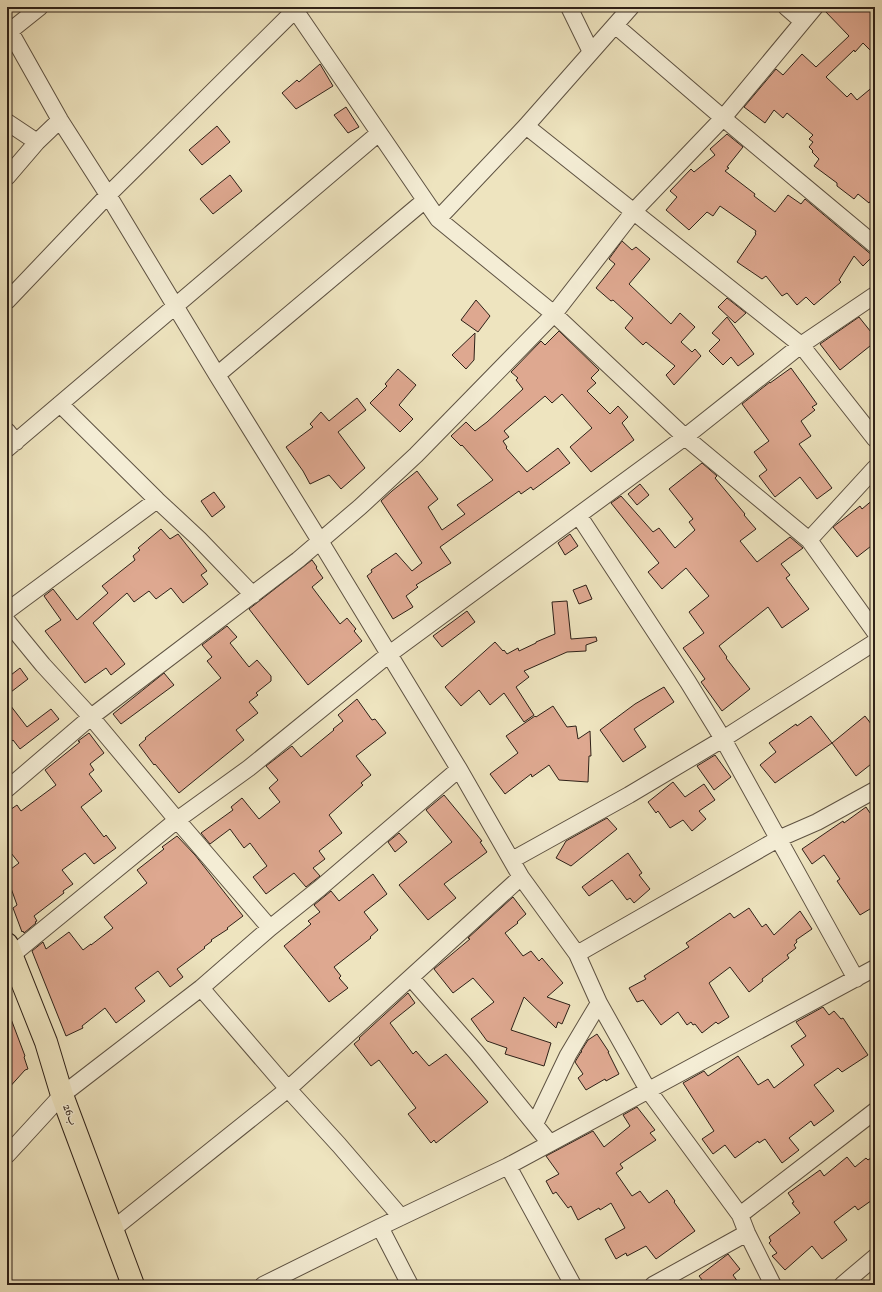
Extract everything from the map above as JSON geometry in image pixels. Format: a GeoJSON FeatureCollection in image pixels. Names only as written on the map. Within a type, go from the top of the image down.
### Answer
{"type":"FeatureCollection","features":[{"type":"Feature","properties":{"kind":"highway","name":"26ب"},"geometry":{"type":"LineString","coordinates":[[9,949],[46,1042],[62,1095],[133,1285]]}},
{"type":"Feature","properties":{"kind":"street"},"geometry":{"type":"LineString","coordinates":[[40,7],[8,29],[60,120],[108,195],[459,769],[521,877],[578,954],[599,1003],[648,1090],[740,1215],[747,1234],[773,1285]]}},
{"type":"Feature","properties":{"kind":"street"},"geometry":{"type":"LineString","coordinates":[[569,7],[591,52]]}},
{"type":"Feature","properties":{"kind":"street"},"geometry":{"type":"LineString","coordinates":[[438,219],[526,126],[616,26],[631,7]]}},
{"type":"Feature","properties":{"kind":"street"},"geometry":{"type":"LineString","coordinates":[[786,7],[802,21]]}},
{"type":"Feature","properties":{"kind":"street"},"geometry":{"type":"LineString","coordinates":[[7,789],[91,717],[253,595],[320,541],[360,507],[416,455],[554,314],[634,212],[723,118],[815,7]]}},
{"type":"Feature","properties":{"kind":"street"},"geometry":{"type":"LineString","coordinates":[[7,301],[108,195],[294,8],[424,201],[438,219],[554,314],[685,437],[809,540],[875,632]]}},
{"type":"Feature","properties":{"kind":"street"},"geometry":{"type":"LineString","coordinates":[[616,26],[875,245]]}},
{"type":"Feature","properties":{"kind":"street"},"geometry":{"type":"LineString","coordinates":[[7,177],[37,142],[60,120]]}},
{"type":"Feature","properties":{"kind":"street"},"geometry":{"type":"LineString","coordinates":[[7,122],[37,142]]}},
{"type":"Feature","properties":{"kind":"street"},"geometry":{"type":"LineString","coordinates":[[526,126],[802,345],[875,439]]}},
{"type":"Feature","properties":{"kind":"street"},"geometry":{"type":"LineString","coordinates":[[10,440],[60,404],[379,133]]}},
{"type":"Feature","properties":{"kind":"street"},"geometry":{"type":"LineString","coordinates":[[217,375],[424,201]]}},
{"type":"Feature","properties":{"kind":"street"},"geometry":{"type":"LineString","coordinates":[[9,949],[177,820],[249,768],[388,655],[685,437],[802,345],[875,295]]}},
{"type":"Feature","properties":{"kind":"street"},"geometry":{"type":"LineString","coordinates":[[60,404],[157,500],[199,538],[253,595]]}},
{"type":"Feature","properties":{"kind":"street"},"geometry":{"type":"LineString","coordinates":[[809,540],[875,468]]}},
{"type":"Feature","properties":{"kind":"street"},"geometry":{"type":"LineString","coordinates":[[7,611],[157,500]]}},
{"type":"Feature","properties":{"kind":"street"},"geometry":{"type":"LineString","coordinates":[[579,516],[688,682],[723,739],[856,978]]}},
{"type":"Feature","properties":{"kind":"street"},"geometry":{"type":"LineString","coordinates":[[7,621],[91,717],[270,928]]}},
{"type":"Feature","properties":{"kind":"street"},"geometry":{"type":"LineString","coordinates":[[512,860],[629,796],[723,739],[875,642]]}},
{"type":"Feature","properties":{"kind":"street"},"geometry":{"type":"LineString","coordinates":[[7,1155],[62,1095],[201,988],[459,769]]}},
{"type":"Feature","properties":{"kind":"street"},"geometry":{"type":"LineString","coordinates":[[578,954],[778,839],[817,822],[875,790]]}},
{"type":"Feature","properties":{"kind":"street"},"geometry":{"type":"LineString","coordinates":[[113,1229],[288,1089],[521,877]]}},
{"type":"Feature","properties":{"kind":"street"},"geometry":{"type":"LineString","coordinates":[[263,1285],[508,1166],[549,1142],[875,968]]}},
{"type":"Feature","properties":{"kind":"street"},"geometry":{"type":"LineString","coordinates":[[411,978],[476,1052],[549,1142]]}},
{"type":"Feature","properties":{"kind":"street"},"geometry":{"type":"LineString","coordinates":[[201,988],[401,1217]]}},
{"type":"Feature","properties":{"kind":"street"},"geometry":{"type":"LineString","coordinates":[[535,1124],[568,1055],[599,1003]]}},
{"type":"Feature","properties":{"kind":"street"},"geometry":{"type":"LineString","coordinates":[[740,1215],[875,1111]]}},
{"type":"Feature","properties":{"kind":"street"},"geometry":{"type":"LineString","coordinates":[[508,1166],[573,1285]]}},
{"type":"Feature","properties":{"kind":"street"},"geometry":{"type":"LineString","coordinates":[[380,1227],[410,1285]]}},
{"type":"Feature","properties":{"kind":"street"},"geometry":{"type":"LineString","coordinates":[[653,1285],[747,1234]]}},
{"type":"Feature","properties":{"kind":"street"},"geometry":{"type":"LineString","coordinates":[[842,1285],[875,1257]]}},
{"type":"Feature","properties":{"kind":"building"},"geometry":{"type":"Polygon","coordinates":[[[824,7],[875,7],[875,55],[863,43],[855,52],[854,50],[826,77],[847,97],[851,93],[857,100],[875,85],[875,195],[869,203],[858,194],[854,199],[837,186],[837,183],[814,166],[819,159],[809,147],[813,142],[809,139],[813,135],[787,113],[783,118],[774,110],[765,123],[744,107],[776,69],[783,75],[802,54],[816,67],[849,36],[824,10],[824,7]]]}},
{"type":"Feature","properties":{"kind":"building"},"geometry":{"type":"Polygon","coordinates":[[[320,64],[333,86],[296,109],[282,93],[297,80],[299,82],[320,64]]]}},
{"type":"Feature","properties":{"kind":"building"},"geometry":{"type":"Polygon","coordinates":[[[346,107],[359,127],[348,133],[334,115],[346,107]]]}},
{"type":"Feature","properties":{"kind":"building"},"geometry":{"type":"Polygon","coordinates":[[[217,126],[230,142],[202,165],[189,150],[217,126]]]}},
{"type":"Feature","properties":{"kind":"building"},"geometry":{"type":"Polygon","coordinates":[[[727,134],[743,147],[727,167],[729,168],[725,171],[755,194],[754,196],[775,212],[788,195],[801,204],[805,199],[873,256],[863,266],[854,256],[839,280],[841,282],[814,305],[806,297],[797,305],[787,293],[782,296],[766,276],[762,279],[737,262],[756,234],[756,231],[720,206],[713,216],[707,212],[689,230],[666,210],[677,197],[670,191],[691,169],[694,172],[715,155],[710,149],[727,134]]]}},
{"type":"Feature","properties":{"kind":"building"},"geometry":{"type":"Polygon","coordinates":[[[230,175],[242,191],[213,214],[200,199],[230,175]]]}},
{"type":"Feature","properties":{"kind":"building"},"geometry":{"type":"Polygon","coordinates":[[[622,241],[632,250],[636,247],[650,259],[629,284],[671,324],[680,313],[695,327],[681,342],[692,352],[695,349],[701,356],[674,385],[666,375],[675,366],[646,342],[643,345],[625,328],[633,318],[613,300],[611,301],[596,288],[615,264],[609,259],[622,241]]]}},
{"type":"Feature","properties":{"kind":"building"},"geometry":{"type":"Polygon","coordinates":[[[727,298],[746,313],[735,323],[718,307],[727,298]]]}},
{"type":"Feature","properties":{"kind":"building"},"geometry":{"type":"Polygon","coordinates":[[[476,300],[490,316],[478,332],[461,320],[476,300]]]}},
{"type":"Feature","properties":{"kind":"building"},"geometry":{"type":"Polygon","coordinates":[[[727,317],[754,354],[738,366],[731,357],[723,365],[709,351],[720,340],[712,333],[727,317]]]}},
{"type":"Feature","properties":{"kind":"building"},"geometry":{"type":"Polygon","coordinates":[[[859,317],[875,337],[875,342],[840,370],[820,344],[859,317]]]}},
{"type":"Feature","properties":{"kind":"building"},"geometry":{"type":"Polygon","coordinates":[[[559,331],[599,370],[591,378],[596,383],[587,391],[610,414],[618,406],[628,417],[622,423],[634,440],[591,472],[570,447],[592,428],[562,394],[552,403],[545,396],[504,431],[509,437],[503,441],[507,447],[506,448],[527,472],[558,448],[570,463],[533,490],[531,487],[521,494],[519,491],[440,547],[451,563],[416,585],[418,587],[406,596],[413,607],[393,619],[367,576],[372,572],[371,570],[396,553],[412,571],[422,563],[381,501],[417,471],[438,499],[428,507],[442,530],[465,514],[457,505],[493,480],[462,445],[461,446],[451,436],[466,422],[475,431],[523,389],[516,380],[518,378],[511,372],[541,341],[545,345],[559,331]]]}},
{"type":"Feature","properties":{"kind":"building"},"geometry":{"type":"Polygon","coordinates":[[[475,333],[474,360],[466,369],[452,355],[475,333]]]}},
{"type":"Feature","properties":{"kind":"building"},"geometry":{"type":"Polygon","coordinates":[[[791,368],[817,404],[812,407],[815,410],[801,421],[811,436],[799,444],[832,488],[817,499],[800,477],[775,497],[759,476],[767,470],[754,452],[769,441],[742,404],[791,368]]]}},
{"type":"Feature","properties":{"kind":"building"},"geometry":{"type":"Polygon","coordinates":[[[398,369],[416,385],[399,405],[413,419],[400,432],[370,403],[387,386],[385,384],[398,369]]]}},
{"type":"Feature","properties":{"kind":"building"},"geometry":{"type":"Polygon","coordinates":[[[357,398],[366,410],[338,432],[365,468],[341,489],[329,475],[310,484],[303,471],[286,447],[313,427],[310,424],[321,412],[329,421],[357,398]]]}},
{"type":"Feature","properties":{"kind":"building"},"geometry":{"type":"Polygon","coordinates":[[[702,463],[717,476],[715,478],[756,529],[740,541],[757,562],[790,537],[803,548],[781,564],[790,575],[786,578],[809,609],[782,628],[768,607],[719,646],[727,657],[726,658],[750,689],[722,711],[701,682],[705,679],[683,648],[704,633],[689,612],[709,596],[686,568],[662,589],[648,572],[659,563],[611,503],[621,496],[653,532],[659,528],[675,548],[695,530],[689,522],[693,519],[669,489],[702,463]]]}},
{"type":"Feature","properties":{"kind":"building"},"geometry":{"type":"Polygon","coordinates":[[[640,484],[649,495],[637,505],[628,494],[640,484]]]}},
{"type":"Feature","properties":{"kind":"building"},"geometry":{"type":"Polygon","coordinates":[[[214,492],[225,507],[212,517],[201,501],[214,492]]]}},
{"type":"Feature","properties":{"kind":"building"},"geometry":{"type":"Polygon","coordinates":[[[875,498],[875,543],[857,557],[833,527],[860,506],[862,509],[875,498]]]}},
{"type":"Feature","properties":{"kind":"building"},"geometry":{"type":"Polygon","coordinates":[[[161,529],[170,539],[178,534],[207,571],[201,575],[208,584],[183,603],[171,588],[156,599],[149,591],[134,602],[127,593],[93,623],[125,664],[111,675],[106,668],[85,683],[45,631],[61,620],[44,596],[53,589],[77,620],[108,593],[102,586],[135,560],[133,556],[140,550],[138,548],[161,529]]]}},
{"type":"Feature","properties":{"kind":"building"},"geometry":{"type":"Polygon","coordinates":[[[570,534],[578,546],[565,555],[558,543],[570,534]]]}},
{"type":"Feature","properties":{"kind":"building"},"geometry":{"type":"Polygon","coordinates":[[[312,560],[323,578],[312,587],[340,624],[347,618],[356,629],[354,631],[362,641],[308,685],[249,609],[312,560]]]}},
{"type":"Feature","properties":{"kind":"building"},"geometry":{"type":"Polygon","coordinates":[[[586,585],[592,599],[579,604],[573,590],[586,585]]]}},
{"type":"Feature","properties":{"kind":"building"},"geometry":{"type":"Polygon","coordinates":[[[567,601],[571,639],[596,637],[597,641],[586,645],[586,651],[567,652],[524,671],[529,677],[516,687],[534,715],[524,722],[504,693],[490,705],[479,690],[461,706],[445,687],[495,642],[507,654],[518,648],[519,651],[555,634],[552,602],[567,601]]]}},
{"type":"Feature","properties":{"kind":"building"},"geometry":{"type":"Polygon","coordinates":[[[467,611],[475,622],[442,647],[433,636],[467,611]]]}},
{"type":"Feature","properties":{"kind":"building"},"geometry":{"type":"Polygon","coordinates":[[[227,626],[237,637],[230,643],[249,667],[257,660],[271,676],[271,681],[256,693],[258,695],[249,702],[258,713],[236,730],[244,740],[179,793],[155,764],[154,765],[139,745],[146,739],[145,738],[221,678],[207,661],[212,657],[202,645],[227,626]]]}},
{"type":"Feature","properties":{"kind":"building"},"geometry":{"type":"Polygon","coordinates":[[[20,668],[28,679],[7,695],[7,678],[20,668]]]}},
{"type":"Feature","properties":{"kind":"building"},"geometry":{"type":"Polygon","coordinates":[[[164,673],[174,685],[121,724],[113,714],[164,673]]]}},
{"type":"Feature","properties":{"kind":"building"},"geometry":{"type":"Polygon","coordinates":[[[664,687],[674,702],[634,729],[646,747],[623,762],[600,730],[635,704],[664,687]]]}},
{"type":"Feature","properties":{"kind":"building"},"geometry":{"type":"Polygon","coordinates":[[[357,699],[372,720],[375,719],[386,733],[356,756],[371,775],[361,783],[363,785],[329,815],[342,833],[319,851],[325,859],[313,868],[320,876],[306,887],[294,873],[266,894],[253,877],[267,866],[250,843],[244,848],[230,829],[210,844],[201,833],[233,810],[231,807],[242,798],[259,819],[280,802],[269,788],[278,780],[266,766],[292,746],[301,757],[343,721],[338,715],[357,699]]]}},
{"type":"Feature","properties":{"kind":"building"},"geometry":{"type":"Polygon","coordinates":[[[7,701],[27,727],[51,709],[59,719],[20,749],[13,740],[7,745],[7,701]]]}},
{"type":"Feature","properties":{"kind":"building"},"geometry":{"type":"Polygon","coordinates":[[[553,706],[567,727],[576,726],[578,739],[590,731],[591,756],[589,756],[588,782],[559,780],[549,765],[532,777],[531,774],[505,794],[490,774],[518,753],[506,736],[535,716],[536,717],[553,706]]]}},
{"type":"Feature","properties":{"kind":"building"},"geometry":{"type":"Polygon","coordinates":[[[811,716],[832,743],[775,783],[760,765],[776,752],[769,743],[796,724],[797,726],[811,716]]]}},
{"type":"Feature","properties":{"kind":"building"},"geometry":{"type":"Polygon","coordinates":[[[865,716],[875,729],[875,761],[856,776],[832,743],[865,716]]]}},
{"type":"Feature","properties":{"kind":"building"},"geometry":{"type":"Polygon","coordinates":[[[89,733],[104,753],[90,764],[94,770],[89,774],[102,791],[81,807],[104,837],[106,835],[116,848],[94,864],[85,853],[62,870],[73,884],[63,891],[64,893],[34,916],[37,921],[35,922],[36,923],[24,933],[23,931],[22,932],[13,908],[17,905],[7,877],[7,872],[19,863],[7,848],[7,812],[17,805],[21,811],[56,785],[45,770],[89,733]]]}},
{"type":"Feature","properties":{"kind":"building"},"geometry":{"type":"Polygon","coordinates":[[[715,755],[731,777],[714,790],[697,766],[715,755]]]}},
{"type":"Feature","properties":{"kind":"building"},"geometry":{"type":"Polygon","coordinates":[[[673,782],[685,797],[704,784],[715,800],[699,811],[706,819],[692,831],[683,820],[670,828],[658,811],[656,813],[648,802],[673,782]]]}},
{"type":"Feature","properties":{"kind":"building"},"geometry":{"type":"Polygon","coordinates":[[[444,795],[482,841],[480,842],[487,852],[444,884],[456,898],[428,920],[399,885],[452,842],[426,810],[444,795]]]}},
{"type":"Feature","properties":{"kind":"building"},"geometry":{"type":"Polygon","coordinates":[[[866,807],[870,813],[875,808],[875,906],[860,915],[837,881],[840,879],[824,855],[812,864],[802,849],[843,821],[844,823],[866,807]]]}},
{"type":"Feature","properties":{"kind":"building"},"geometry":{"type":"Polygon","coordinates":[[[607,818],[617,829],[571,866],[556,858],[566,841],[607,818]]]}},
{"type":"Feature","properties":{"kind":"building"},"geometry":{"type":"Polygon","coordinates":[[[399,833],[407,842],[395,852],[388,842],[399,833]]]}},
{"type":"Feature","properties":{"kind":"building"},"geometry":{"type":"Polygon","coordinates":[[[177,836],[195,855],[243,916],[227,928],[228,929],[211,940],[212,941],[204,947],[205,948],[177,969],[183,977],[170,987],[158,971],[135,988],[145,1001],[116,1023],[105,1008],[82,1026],[83,1028],[66,1036],[32,951],[43,942],[46,949],[69,932],[83,950],[113,928],[104,917],[147,883],[137,870],[164,849],[162,847],[177,836]]]}},
{"type":"Feature","properties":{"kind":"building"},"geometry":{"type":"Polygon","coordinates":[[[628,853],[642,873],[639,875],[650,889],[634,903],[630,898],[627,900],[612,880],[589,896],[582,887],[628,853]]]}},
{"type":"Feature","properties":{"kind":"building"},"geometry":{"type":"Polygon","coordinates":[[[373,874],[387,894],[364,912],[378,930],[370,937],[371,938],[334,967],[341,976],[339,978],[348,988],[329,1002],[284,946],[311,924],[308,921],[320,912],[314,905],[331,891],[339,901],[373,874]]]}},
{"type":"Feature","properties":{"kind":"building"},"geometry":{"type":"Polygon","coordinates":[[[513,897],[526,914],[517,922],[518,923],[505,933],[523,956],[531,951],[539,961],[542,958],[563,983],[547,997],[570,1005],[562,1024],[558,1022],[556,1028],[524,997],[511,1030],[551,1043],[544,1066],[505,1054],[507,1048],[487,1041],[471,1019],[494,1002],[473,978],[453,993],[434,969],[470,939],[468,938],[513,897]]]}},
{"type":"Feature","properties":{"kind":"building"},"geometry":{"type":"Polygon","coordinates":[[[749,908],[762,927],[766,924],[774,935],[800,911],[812,929],[796,940],[797,942],[794,945],[796,948],[787,955],[789,958],[762,979],[763,981],[749,992],[730,967],[709,983],[729,1017],[718,1024],[716,1022],[702,1033],[695,1024],[693,1025],[691,1022],[687,1025],[678,1012],[661,1025],[643,1000],[637,1002],[629,988],[646,979],[644,976],[689,947],[686,943],[730,913],[734,918],[749,908]]]}},
{"type":"Feature","properties":{"kind":"building"},"geometry":{"type":"Polygon","coordinates":[[[408,993],[415,1003],[390,1023],[413,1054],[416,1051],[429,1066],[446,1054],[488,1102],[436,1143],[434,1140],[431,1143],[408,1114],[416,1108],[379,1060],[371,1066],[354,1044],[408,993]]]}},
{"type":"Feature","properties":{"kind":"building"},"geometry":{"type":"Polygon","coordinates":[[[823,1007],[829,1015],[834,1011],[841,1019],[843,1018],[868,1055],[842,1072],[838,1068],[814,1085],[834,1111],[814,1126],[811,1121],[789,1138],[799,1150],[782,1163],[765,1139],[759,1143],[758,1141],[735,1158],[725,1145],[713,1154],[702,1139],[714,1131],[683,1083],[704,1071],[708,1076],[738,1056],[758,1085],[768,1079],[774,1088],[804,1065],[791,1046],[806,1036],[796,1022],[823,1007]]]}},
{"type":"Feature","properties":{"kind":"building"},"geometry":{"type":"Polygon","coordinates":[[[7,1011],[25,1056],[28,1069],[25,1070],[7,1090],[7,1011]]]}},
{"type":"Feature","properties":{"kind":"building"},"geometry":{"type":"Polygon","coordinates":[[[597,1034],[609,1052],[619,1074],[606,1081],[605,1079],[586,1090],[578,1078],[583,1074],[575,1062],[588,1040],[597,1034]]]}},
{"type":"Feature","properties":{"kind":"building"},"geometry":{"type":"Polygon","coordinates":[[[637,1107],[655,1130],[650,1133],[656,1140],[620,1164],[623,1168],[616,1173],[632,1196],[640,1191],[649,1203],[667,1190],[695,1231],[656,1259],[646,1246],[627,1256],[626,1253],[616,1259],[605,1239],[625,1228],[611,1203],[578,1220],[571,1206],[568,1208],[556,1192],[553,1194],[546,1181],[559,1174],[546,1156],[593,1131],[604,1147],[630,1126],[623,1115],[637,1107]]]}},
{"type":"Feature","properties":{"kind":"building"},"geometry":{"type":"Polygon","coordinates":[[[875,1155],[875,1198],[858,1210],[855,1206],[834,1222],[847,1240],[822,1259],[812,1246],[785,1270],[772,1256],[777,1253],[769,1243],[771,1241],[769,1237],[800,1213],[792,1203],[794,1202],[788,1193],[820,1170],[824,1176],[847,1157],[855,1167],[866,1158],[868,1160],[875,1155]]]}},
{"type":"Feature","properties":{"kind":"building"},"geometry":{"type":"Polygon","coordinates":[[[728,1254],[740,1269],[733,1275],[740,1285],[706,1285],[699,1276],[728,1254]]]}}]}
